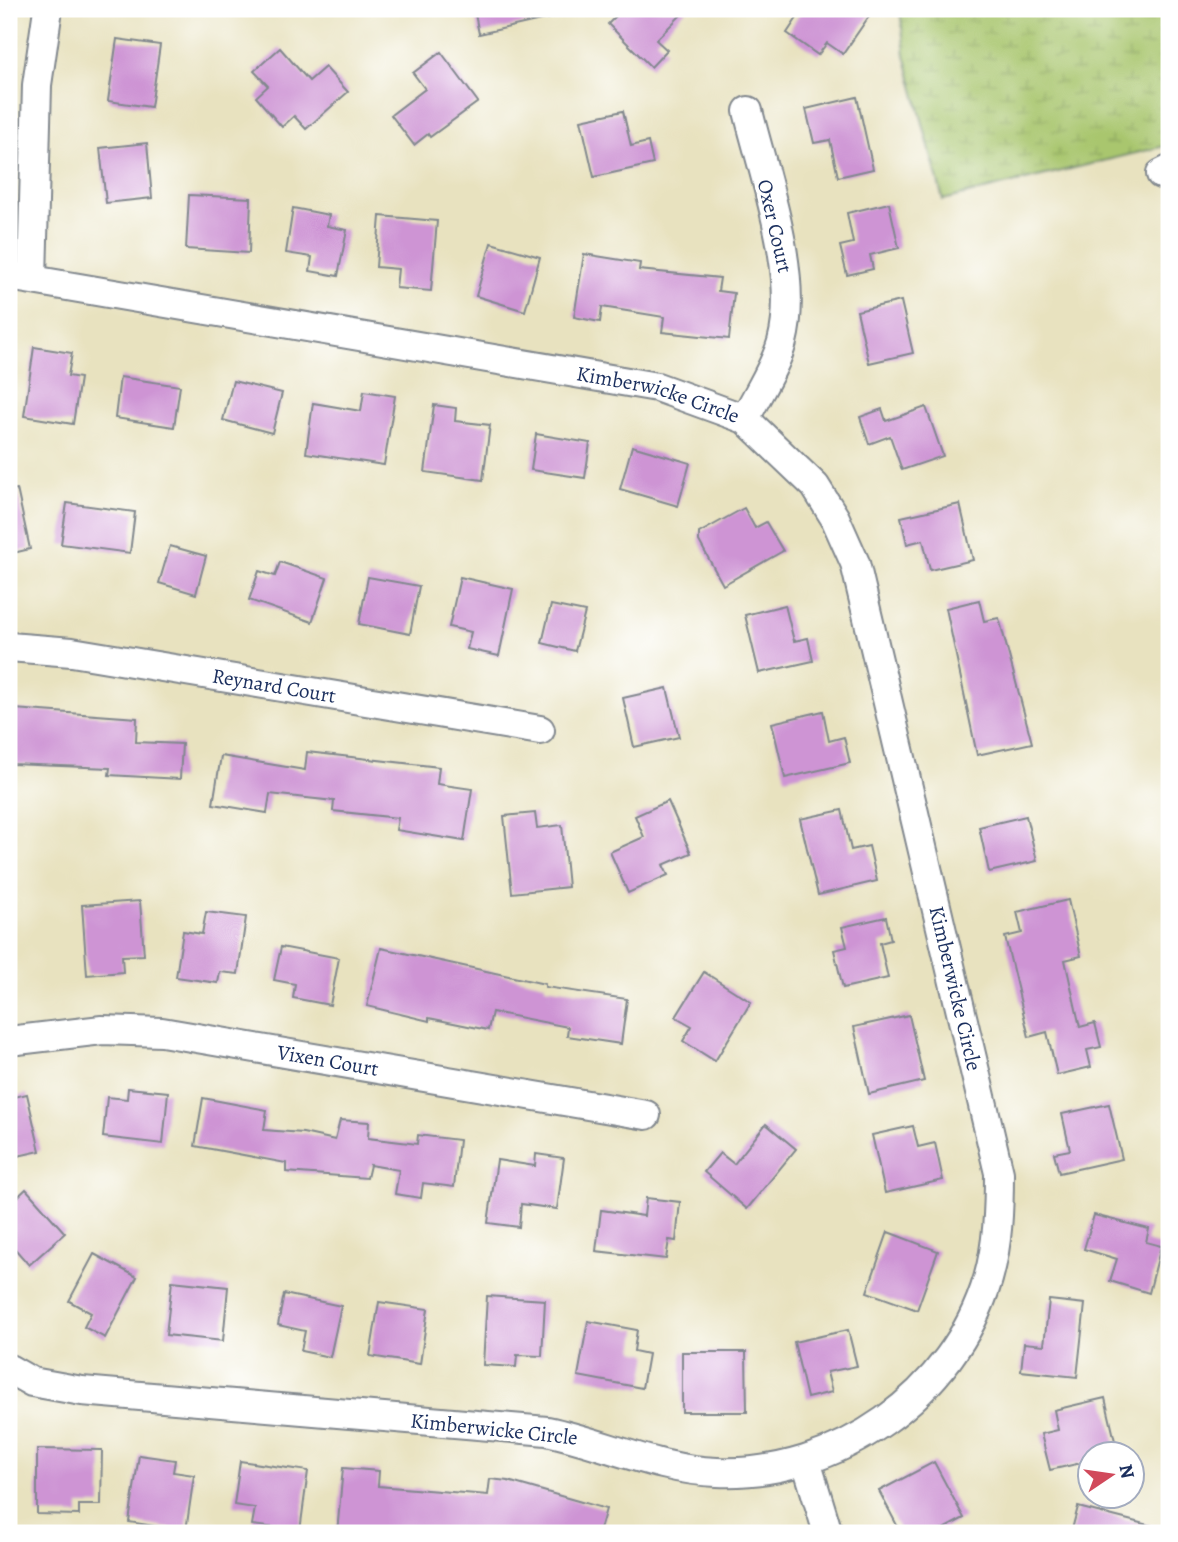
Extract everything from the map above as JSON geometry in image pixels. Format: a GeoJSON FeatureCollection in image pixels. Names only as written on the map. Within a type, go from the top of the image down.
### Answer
{"type":"FeatureCollection","features":[{"type":"Feature","properties":{"kind":"street"},"geometry":{"type":"LineString","coordinates":[[20,278],[37,85],[48,9]]}},
{"type":"Feature","properties":{"kind":"street","name":"Oxer Court"},"geometry":{"type":"LineString","coordinates":[[745,419],[782,343],[787,310],[787,274],[748,111]]}},
{"type":"Feature","properties":{"kind":"street","name":"Kimberwicke Circle"},"geometry":{"type":"LineString","coordinates":[[9,1369],[32,1382],[82,1391],[547,1431],[592,1441],[671,1468],[719,1472],[806,1461],[872,1430],[907,1404],[938,1371],[968,1327],[988,1280],[999,1230],[999,1173],[855,563],[835,518],[815,486],[745,419],[657,387],[20,278]]}},
{"type":"Feature","properties":{"kind":"street","name":"Reynard Court"},"geometry":{"type":"LineString","coordinates":[[9,647],[72,652],[540,730]]}},
{"type":"Feature","properties":{"kind":"street","name":"Vixen Court"},"geometry":{"type":"LineString","coordinates":[[9,1041],[102,1030],[162,1032],[646,1115]]}},
{"type":"Feature","properties":{"kind":"street"},"geometry":{"type":"LineString","coordinates":[[806,1461],[828,1533]]}},
{"type":"Feature","properties":{"kind":"green space"},"geometry":{"type":"Polygon","coordinates":[[[900,9],[1169,9],[1169,145],[943,200],[905,55],[900,9]]]}},
{"type":"Feature","properties":{"kind":"building"},"geometry":{"type":"Polygon","coordinates":[[[474,9],[553,9],[554,17],[479,34],[474,9]]]}},
{"type":"Feature","properties":{"kind":"building"},"geometry":{"type":"Polygon","coordinates":[[[623,9],[687,9],[656,40],[667,50],[651,67],[608,24],[623,9]]]}},
{"type":"Feature","properties":{"kind":"building"},"geometry":{"type":"Polygon","coordinates":[[[803,9],[874,9],[843,54],[827,43],[818,55],[787,33],[803,9]]]}},
{"type":"Feature","properties":{"kind":"building"},"geometry":{"type":"Polygon","coordinates":[[[117,39],[160,45],[151,107],[108,101],[117,39]]]}},
{"type":"Feature","properties":{"kind":"building"},"geometry":{"type":"Polygon","coordinates":[[[280,48],[309,81],[325,67],[348,92],[306,129],[294,116],[282,127],[256,97],[268,86],[254,71],[280,48]]]}},
{"type":"Feature","properties":{"kind":"building"},"geometry":{"type":"Polygon","coordinates":[[[441,52],[478,102],[430,137],[428,134],[414,145],[391,115],[425,89],[413,73],[441,52]]]}},
{"type":"Feature","properties":{"kind":"building"},"geometry":{"type":"Polygon","coordinates":[[[857,97],[873,169],[838,177],[830,140],[814,143],[806,109],[857,97]]]}},
{"type":"Feature","properties":{"kind":"building"},"geometry":{"type":"Polygon","coordinates":[[[623,111],[631,146],[648,142],[653,164],[594,177],[581,120],[623,111]]]}},
{"type":"Feature","properties":{"kind":"building"},"geometry":{"type":"Polygon","coordinates":[[[147,143],[152,198],[106,203],[100,148],[147,143]]]}},
{"type":"Feature","properties":{"kind":"building"},"geometry":{"type":"Polygon","coordinates":[[[189,195],[251,198],[249,253],[186,249],[189,195]]]}},
{"type":"Feature","properties":{"kind":"building"},"geometry":{"type":"Polygon","coordinates":[[[889,203],[899,248],[870,255],[873,269],[847,275],[840,246],[853,243],[847,213],[889,203]]]}},
{"type":"Feature","properties":{"kind":"building"},"geometry":{"type":"Polygon","coordinates":[[[293,208],[329,215],[327,226],[347,230],[338,276],[310,271],[312,257],[286,253],[293,208]]]}},
{"type":"Feature","properties":{"kind":"building"},"geometry":{"type":"Polygon","coordinates":[[[380,216],[437,221],[431,291],[396,288],[398,269],[376,267],[380,216]]]}},
{"type":"Feature","properties":{"kind":"building"},"geometry":{"type":"Polygon","coordinates":[[[491,243],[540,257],[525,311],[476,296],[491,243]]]}},
{"type":"Feature","properties":{"kind":"building"},"geometry":{"type":"Polygon","coordinates":[[[584,254],[640,263],[639,270],[720,278],[718,291],[734,293],[729,339],[662,332],[664,317],[602,307],[600,322],[574,317],[584,254]]]}},
{"type":"Feature","properties":{"kind":"building"},"geometry":{"type":"Polygon","coordinates":[[[901,301],[913,353],[869,363],[857,311],[901,301]]]}},
{"type":"Feature","properties":{"kind":"building"},"geometry":{"type":"Polygon","coordinates":[[[34,347],[72,353],[68,376],[80,378],[73,424],[24,416],[34,347]]]}},
{"type":"Feature","properties":{"kind":"building"},"geometry":{"type":"Polygon","coordinates":[[[120,377],[180,386],[174,427],[115,418],[120,377]]]}},
{"type":"Feature","properties":{"kind":"building"},"geometry":{"type":"Polygon","coordinates":[[[233,381],[282,393],[272,433],[223,420],[233,381]]]}},
{"type":"Feature","properties":{"kind":"building"},"geometry":{"type":"Polygon","coordinates":[[[364,391],[395,396],[384,465],[306,453],[313,403],[361,411],[364,391]]]}},
{"type":"Feature","properties":{"kind":"building"},"geometry":{"type":"Polygon","coordinates":[[[434,405],[456,408],[455,421],[490,425],[483,480],[425,472],[434,405]]]}},
{"type":"Feature","properties":{"kind":"building"},"geometry":{"type":"Polygon","coordinates":[[[926,407],[943,456],[902,470],[890,436],[869,444],[860,417],[882,409],[886,421],[926,407]]]}},
{"type":"Feature","properties":{"kind":"building"},"geometry":{"type":"Polygon","coordinates":[[[536,434],[590,443],[585,478],[531,470],[536,434]]]}},
{"type":"Feature","properties":{"kind":"building"},"geometry":{"type":"Polygon","coordinates":[[[632,446],[690,463],[678,506],[620,489],[632,446]]]}},
{"type":"Feature","properties":{"kind":"building"},"geometry":{"type":"Polygon","coordinates":[[[17,489],[30,549],[9,554],[9,490],[17,489]]]}},
{"type":"Feature","properties":{"kind":"building"},"geometry":{"type":"Polygon","coordinates":[[[67,503],[135,512],[130,553],[61,544],[67,503]]]}},
{"type":"Feature","properties":{"kind":"building"},"geometry":{"type":"Polygon","coordinates":[[[960,504],[973,560],[930,570],[923,540],[907,544],[901,517],[960,504]]]}},
{"type":"Feature","properties":{"kind":"building"},"geometry":{"type":"Polygon","coordinates":[[[744,508],[755,528],[766,522],[783,551],[723,585],[699,541],[699,533],[744,508]]]}},
{"type":"Feature","properties":{"kind":"building"},"geometry":{"type":"Polygon","coordinates":[[[170,546],[206,556],[196,594],[159,583],[170,546]]]}},
{"type":"Feature","properties":{"kind":"building"},"geometry":{"type":"Polygon","coordinates":[[[280,562],[327,578],[312,622],[249,600],[259,571],[275,576],[280,562]]]}},
{"type":"Feature","properties":{"kind":"building"},"geometry":{"type":"Polygon","coordinates":[[[368,577],[419,586],[410,634],[359,624],[368,577]]]}},
{"type":"Feature","properties":{"kind":"building"},"geometry":{"type":"Polygon","coordinates":[[[460,577],[513,589],[499,656],[467,649],[471,632],[449,627],[460,577]]]}},
{"type":"Feature","properties":{"kind":"building"},"geometry":{"type":"Polygon","coordinates":[[[979,600],[984,621],[999,618],[1032,743],[977,755],[946,608],[979,600]]]}},
{"type":"Feature","properties":{"kind":"building"},"geometry":{"type":"Polygon","coordinates":[[[551,605],[585,612],[575,651],[542,643],[551,605]]]}},
{"type":"Feature","properties":{"kind":"building"},"geometry":{"type":"Polygon","coordinates":[[[785,605],[794,641],[808,638],[813,661],[759,673],[745,615],[785,605]]]}},
{"type":"Feature","properties":{"kind":"building"},"geometry":{"type":"Polygon","coordinates":[[[667,688],[679,737],[634,747],[623,698],[667,688]]]}},
{"type":"Feature","properties":{"kind":"building"},"geometry":{"type":"Polygon","coordinates":[[[14,709],[137,718],[136,742],[182,744],[180,779],[109,775],[110,768],[12,764],[14,709]]]}},
{"type":"Feature","properties":{"kind":"building"},"geometry":{"type":"Polygon","coordinates":[[[823,711],[829,741],[844,737],[850,763],[785,778],[772,723],[823,711]]]}},
{"type":"Feature","properties":{"kind":"building"},"geometry":{"type":"Polygon","coordinates":[[[307,752],[439,767],[437,784],[472,789],[464,841],[396,830],[398,818],[333,811],[334,801],[270,794],[267,813],[213,804],[221,756],[305,770],[307,752]]]}},
{"type":"Feature","properties":{"kind":"building"},"geometry":{"type":"Polygon","coordinates":[[[668,801],[691,853],[663,865],[668,875],[628,893],[610,852],[644,837],[635,816],[668,801]]]}},
{"type":"Feature","properties":{"kind":"building"},"geometry":{"type":"Polygon","coordinates":[[[842,810],[851,850],[869,846],[877,881],[818,895],[800,819],[842,810]]]}},
{"type":"Feature","properties":{"kind":"building"},"geometry":{"type":"Polygon","coordinates":[[[535,813],[537,828],[562,825],[568,887],[512,893],[504,816],[535,813]]]}},
{"type":"Feature","properties":{"kind":"building"},"geometry":{"type":"Polygon","coordinates":[[[1026,816],[1037,861],[989,872],[979,827],[1026,816]]]}},
{"type":"Feature","properties":{"kind":"building"},"geometry":{"type":"Polygon","coordinates":[[[1068,900],[1081,956],[1065,960],[1080,1027],[1095,1023],[1101,1047],[1087,1050],[1091,1067],[1057,1075],[1047,1032],[1029,1037],[1005,937],[1022,933],[1017,912],[1068,900]]]}},
{"type":"Feature","properties":{"kind":"building"},"geometry":{"type":"Polygon","coordinates":[[[140,901],[144,955],[122,956],[123,972],[87,975],[82,905],[140,901]]]}},
{"type":"Feature","properties":{"kind":"building"},"geometry":{"type":"Polygon","coordinates":[[[206,912],[246,917],[238,974],[220,972],[218,983],[176,977],[183,931],[202,934],[206,912]]]}},
{"type":"Feature","properties":{"kind":"building"},"geometry":{"type":"Polygon","coordinates":[[[886,917],[891,940],[880,943],[888,978],[843,988],[834,950],[847,947],[842,927],[886,917]]]}},
{"type":"Feature","properties":{"kind":"building"},"geometry":{"type":"Polygon","coordinates":[[[281,947],[339,958],[330,1005],[293,998],[295,984],[274,980],[281,947]]]}},
{"type":"Feature","properties":{"kind":"building"},"geometry":{"type":"Polygon","coordinates":[[[381,948],[545,984],[545,987],[627,999],[621,1044],[567,1036],[568,1027],[492,1012],[488,1030],[429,1018],[429,1021],[367,1006],[381,948]]]}},
{"type":"Feature","properties":{"kind":"building"},"geometry":{"type":"Polygon","coordinates":[[[704,972],[751,1002],[715,1061],[683,1041],[692,1026],[676,1017],[704,972]]]}},
{"type":"Feature","properties":{"kind":"building"},"geometry":{"type":"Polygon","coordinates":[[[909,1015],[924,1081],[869,1094],[854,1027],[909,1015]]]}},
{"type":"Feature","properties":{"kind":"building"},"geometry":{"type":"Polygon","coordinates":[[[128,1088],[168,1092],[163,1144],[103,1137],[107,1097],[127,1099],[128,1088]]]}},
{"type":"Feature","properties":{"kind":"building"},"geometry":{"type":"Polygon","coordinates":[[[27,1094],[40,1151],[9,1158],[9,1098],[27,1094]]]}},
{"type":"Feature","properties":{"kind":"building"},"geometry":{"type":"Polygon","coordinates":[[[203,1098],[267,1110],[264,1130],[303,1133],[335,1140],[340,1120],[369,1122],[368,1138],[417,1144],[418,1135],[459,1140],[454,1187],[423,1183],[421,1198],[395,1194],[399,1170],[370,1165],[367,1178],[286,1172],[286,1163],[195,1146],[203,1098]]]}},
{"type":"Feature","properties":{"kind":"building"},"geometry":{"type":"Polygon","coordinates":[[[1109,1104],[1122,1159],[1059,1173],[1054,1153],[1070,1150],[1062,1114],[1109,1104]]]}},
{"type":"Feature","properties":{"kind":"building"},"geometry":{"type":"Polygon","coordinates":[[[766,1124],[796,1149],[747,1209],[704,1172],[720,1153],[734,1164],[766,1124]]]}},
{"type":"Feature","properties":{"kind":"building"},"geometry":{"type":"Polygon","coordinates":[[[913,1126],[918,1147],[935,1143],[943,1180],[885,1193],[872,1135],[913,1126]]]}},
{"type":"Feature","properties":{"kind":"building"},"geometry":{"type":"Polygon","coordinates":[[[536,1154],[564,1158],[557,1209],[521,1204],[519,1227],[488,1223],[497,1160],[535,1166],[536,1154]]]}},
{"type":"Feature","properties":{"kind":"building"},"geometry":{"type":"Polygon","coordinates":[[[26,1189],[65,1233],[29,1265],[9,1242],[9,1205],[26,1189]]]}},
{"type":"Feature","properties":{"kind":"building"},"geometry":{"type":"Polygon","coordinates":[[[646,1198],[680,1202],[676,1241],[669,1240],[666,1259],[596,1251],[601,1210],[644,1216],[646,1198]]]}},
{"type":"Feature","properties":{"kind":"building"},"geometry":{"type":"Polygon","coordinates":[[[1094,1215],[1149,1229],[1146,1242],[1161,1246],[1149,1293],[1110,1281],[1117,1259],[1084,1249],[1094,1215]]]}},
{"type":"Feature","properties":{"kind":"building"},"geometry":{"type":"Polygon","coordinates":[[[888,1232],[938,1251],[917,1310],[867,1292],[888,1232]]]}},
{"type":"Feature","properties":{"kind":"building"},"geometry":{"type":"Polygon","coordinates":[[[94,1254],[137,1277],[105,1338],[84,1327],[91,1313],[69,1301],[94,1254]]]}},
{"type":"Feature","properties":{"kind":"building"},"geometry":{"type":"Polygon","coordinates":[[[172,1281],[228,1287],[223,1341],[166,1335],[172,1281]]]}},
{"type":"Feature","properties":{"kind":"building"},"geometry":{"type":"Polygon","coordinates":[[[284,1294],[341,1306],[330,1357],[301,1351],[305,1331],[278,1325],[284,1294]]]}},
{"type":"Feature","properties":{"kind":"building"},"geometry":{"type":"Polygon","coordinates":[[[487,1296],[545,1300],[542,1356],[517,1355],[516,1367],[483,1365],[487,1296]]]}},
{"type":"Feature","properties":{"kind":"building"},"geometry":{"type":"Polygon","coordinates":[[[1049,1300],[1085,1304],[1077,1377],[1021,1371],[1024,1343],[1044,1345],[1049,1300]]]}},
{"type":"Feature","properties":{"kind":"building"},"geometry":{"type":"Polygon","coordinates":[[[379,1302],[428,1309],[420,1364],[370,1356],[379,1302]]]}},
{"type":"Feature","properties":{"kind":"building"},"geometry":{"type":"Polygon","coordinates":[[[588,1321],[637,1330],[634,1351],[648,1354],[642,1388],[578,1376],[588,1321]]]}},
{"type":"Feature","properties":{"kind":"building"},"geometry":{"type":"Polygon","coordinates":[[[848,1330],[857,1366],[827,1372],[832,1392],[807,1398],[794,1342],[848,1330]]]}},
{"type":"Feature","properties":{"kind":"building"},"geometry":{"type":"Polygon","coordinates":[[[682,1352],[746,1352],[747,1412],[682,1412],[682,1352]]]}},
{"type":"Feature","properties":{"kind":"building"},"geometry":{"type":"Polygon","coordinates":[[[1105,1398],[1115,1440],[1076,1440],[1076,1464],[1050,1470],[1041,1434],[1058,1430],[1054,1410],[1105,1398]]]}},
{"type":"Feature","properties":{"kind":"building"},"geometry":{"type":"Polygon","coordinates":[[[37,1449],[102,1450],[101,1505],[79,1505],[79,1515],[37,1514],[37,1449]]]}},
{"type":"Feature","properties":{"kind":"building"},"geometry":{"type":"Polygon","coordinates":[[[139,1455],[175,1460],[173,1472],[194,1475],[186,1531],[129,1522],[139,1455]]]}},
{"type":"Feature","properties":{"kind":"building"},"geometry":{"type":"Polygon","coordinates":[[[240,1461],[308,1471],[300,1531],[252,1525],[255,1508],[234,1505],[240,1461]]]}},
{"type":"Feature","properties":{"kind":"building"},"geometry":{"type":"Polygon","coordinates":[[[934,1462],[964,1518],[936,1533],[901,1533],[879,1491],[934,1462]]]}},
{"type":"Feature","properties":{"kind":"building"},"geometry":{"type":"Polygon","coordinates":[[[343,1468],[379,1471],[378,1486],[488,1495],[490,1479],[508,1481],[606,1509],[599,1533],[337,1533],[343,1468]]]}},
{"type":"Feature","properties":{"kind":"building"},"geometry":{"type":"Polygon","coordinates":[[[1077,1510],[1090,1510],[1156,1527],[1155,1533],[1071,1533],[1077,1510]]]}}]}
